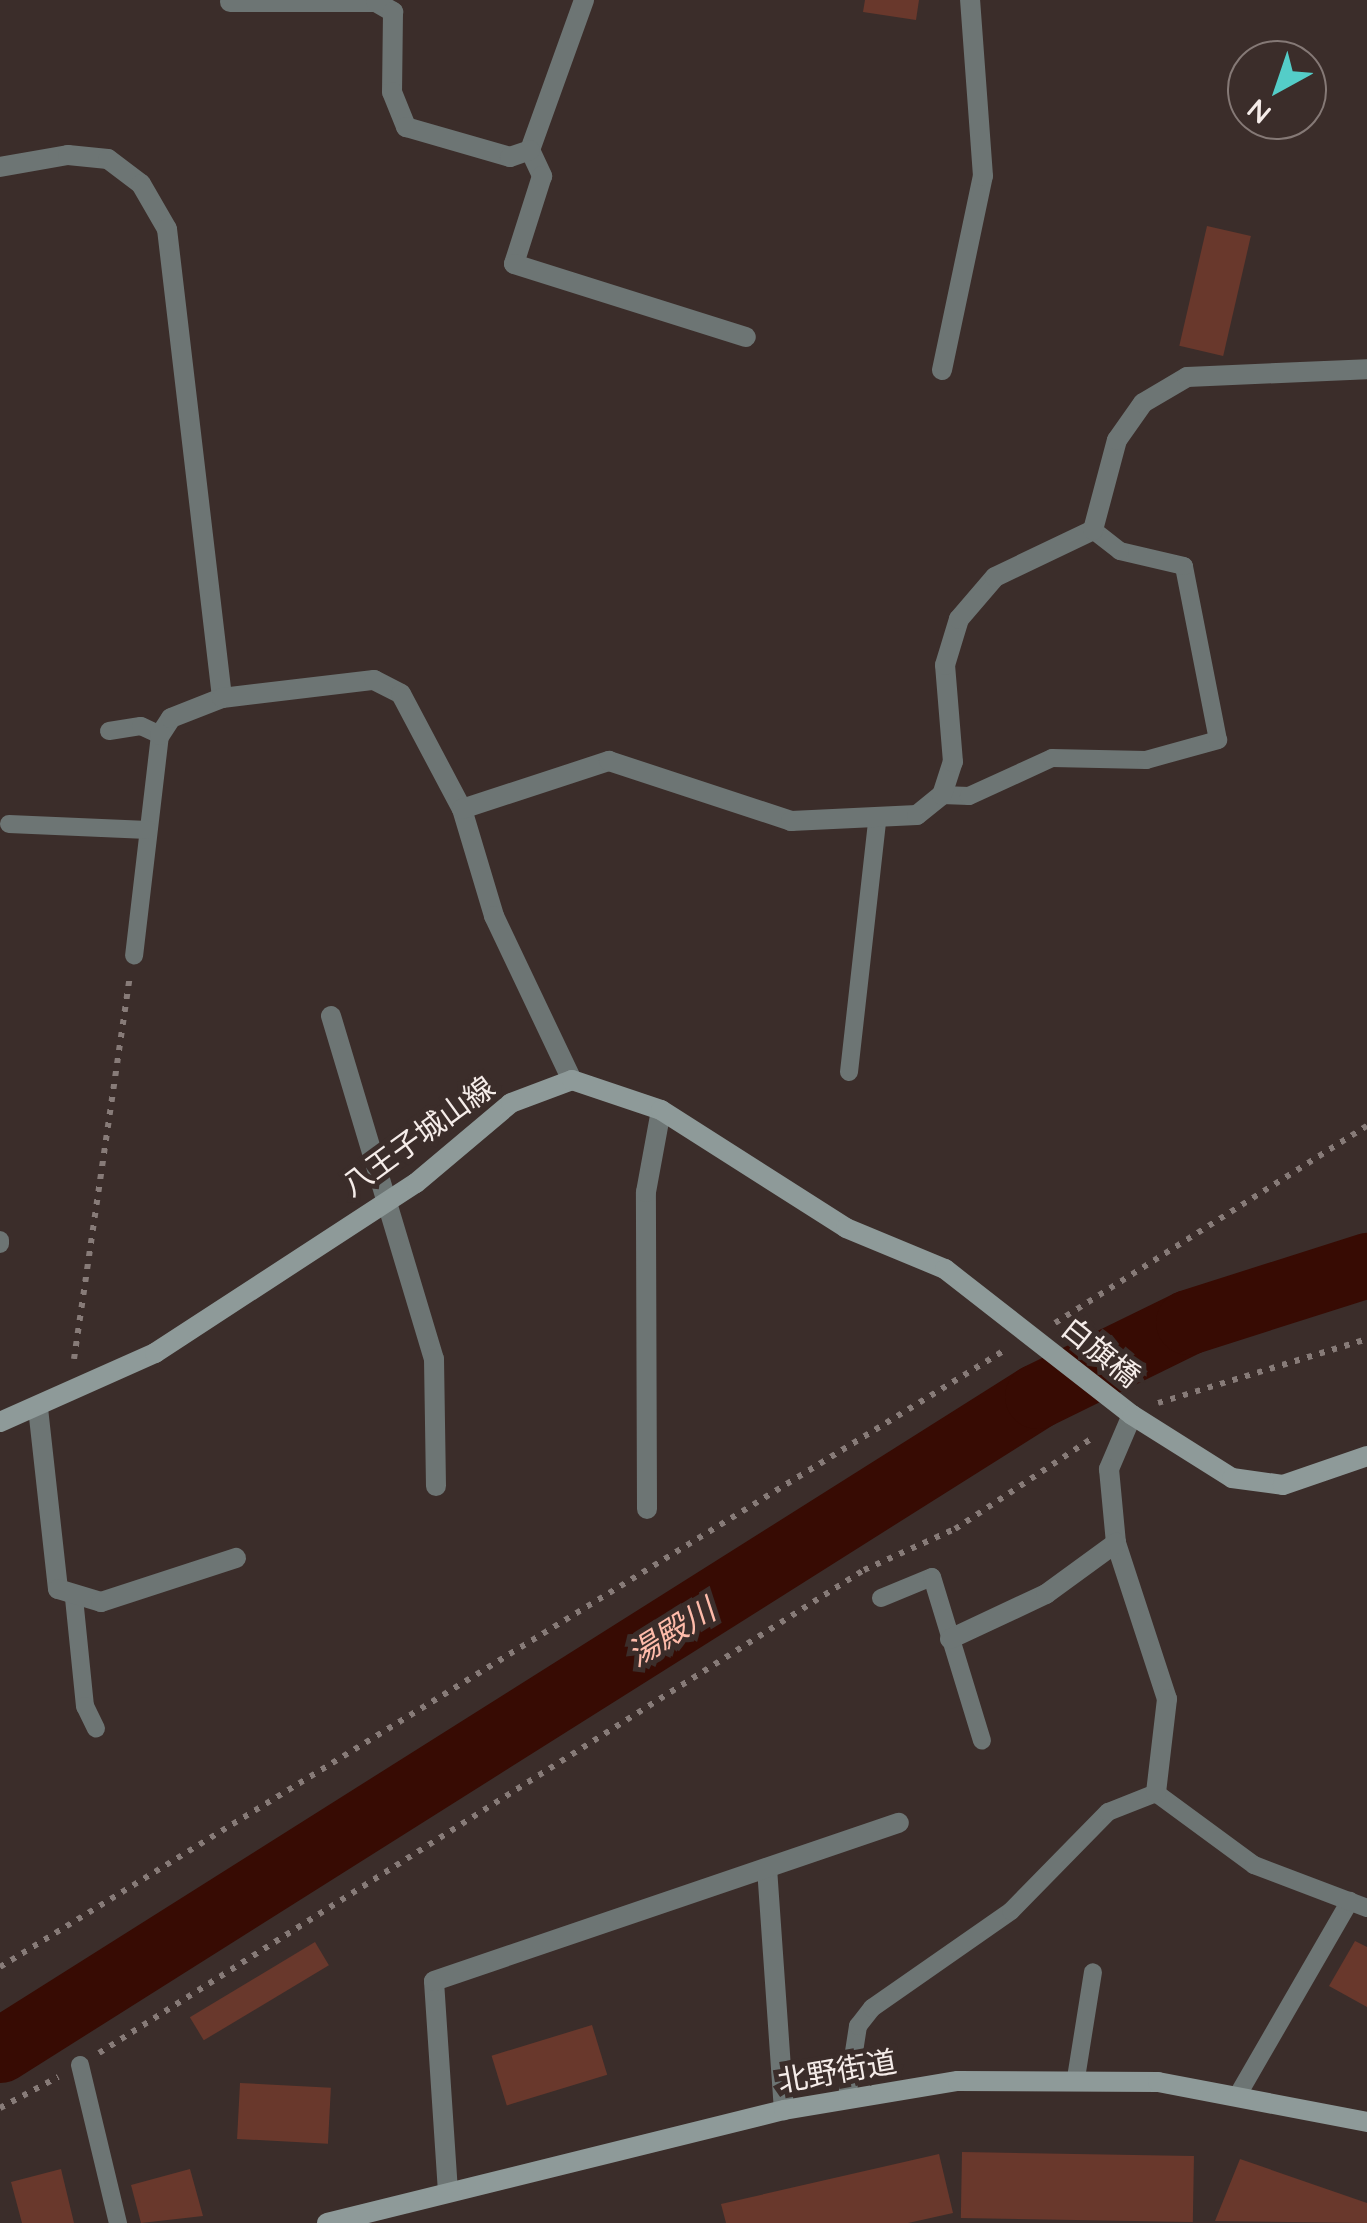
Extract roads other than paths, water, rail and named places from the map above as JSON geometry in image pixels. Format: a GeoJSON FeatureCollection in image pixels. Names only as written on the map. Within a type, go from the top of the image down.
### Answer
{"type":"FeatureCollection","features":[{"type":"Feature","properties":{"kind":"main road"},"geometry":{"type":"LineString","coordinates":[[572,1080],[661,1110]]}},
{"type":"Feature","properties":{"kind":"main road","name":"八王子城山線"},"geometry":{"type":"LineString","coordinates":[[0,1422],[155,1353],[383,1203],[511,1103],[572,1080]]}},
{"type":"Feature","properties":{"kind":"main road","name":"白旗橋"},"geometry":{"type":"LineString","coordinates":[[661,1110],[846,1228],[944,1268],[1132,1416]]}},
{"type":"Feature","properties":{"kind":"main road"},"geometry":{"type":"LineString","coordinates":[[1132,1416],[1258,1486],[1308,1481],[1367,1456]]}},
{"type":"Feature","properties":{"kind":"main road","name":"北野街道"},"geometry":{"type":"LineString","coordinates":[[327,2223],[846,2097],[1076,2078],[1240,2094],[1367,2122]]}},
{"type":"Feature","properties":{"kind":"street"},"geometry":{"type":"LineString","coordinates":[[584,0],[530,150],[542,176],[514,264],[746,338]]}},
{"type":"Feature","properties":{"kind":"street"},"geometry":{"type":"LineString","coordinates":[[942,370],[983,176],[970,0]]}},
{"type":"Feature","properties":{"kind":"street"},"geometry":{"type":"LineString","coordinates":[[230,2],[376,2],[394,12],[392,92],[406,127],[510,157],[530,150]]}},
{"type":"Feature","properties":{"kind":"street"},"geometry":{"type":"LineString","coordinates":[[0,167],[68,155],[108,160],[141,184],[167,229],[222,698]]}},
{"type":"Feature","properties":{"kind":"street"},"geometry":{"type":"LineString","coordinates":[[462,809],[608,761],[791,822],[876,822],[917,815],[942,794],[953,762],[945,665],[959,619],[995,577],[1093,530],[1117,440],[1161,387],[1187,377],[1367,370]]}},
{"type":"Feature","properties":{"kind":"street"},"geometry":{"type":"LineString","coordinates":[[160,735],[171,718],[222,698],[374,680],[401,694],[462,809],[494,916],[572,1080]]}},
{"type":"Feature","properties":{"kind":"street"},"geometry":{"type":"LineString","coordinates":[[330,1016],[383,1203],[434,1359],[436,1486]]}},
{"type":"Feature","properties":{"kind":"street"},"geometry":{"type":"LineString","coordinates":[[647,1508],[646,1192],[661,1110]]}},
{"type":"Feature","properties":{"kind":"street"},"geometry":{"type":"LineString","coordinates":[[38,1408],[51,1572],[74,1598],[101,1602],[236,1558]]}},
{"type":"Feature","properties":{"kind":"street"},"geometry":{"type":"LineString","coordinates":[[1132,1416],[1109,1468],[1116,1542],[1166,1698],[1156,1793]]}},
{"type":"Feature","properties":{"kind":"street"},"geometry":{"type":"LineString","coordinates":[[950,1639],[1046,1594],[1116,1542]]}},
{"type":"Feature","properties":{"kind":"street"},"geometry":{"type":"LineString","coordinates":[[448,2192],[434,1981],[899,1824]]}},
{"type":"Feature","properties":{"kind":"street"},"geometry":{"type":"LineString","coordinates":[[767,1868],[784,2110]]}},
{"type":"Feature","properties":{"kind":"lane"},"geometry":{"type":"LineString","coordinates":[[942,794],[968,796],[1052,758],[1146,760],[1218,740],[1184,566],[1120,551],[1093,530]]}},
{"type":"Feature","properties":{"kind":"lane"},"geometry":{"type":"LineString","coordinates":[[109,731],[140,726],[160,735],[134,955]]}},
{"type":"Feature","properties":{"kind":"lane"},"geometry":{"type":"LineString","coordinates":[[849,1072],[876,822]]}},
{"type":"Feature","properties":{"kind":"lane"},"geometry":{"type":"LineString","coordinates":[[10,824],[148,830]]}},
{"type":"Feature","properties":{"kind":"lane"},"geometry":{"type":"LineString","coordinates":[[881,1598],[932,1577],[982,1741]]}},
{"type":"Feature","properties":{"kind":"lane"},"geometry":{"type":"LineString","coordinates":[[74,1598],[85,1706],[96,1728]]}},
{"type":"Feature","properties":{"kind":"lane"},"geometry":{"type":"LineString","coordinates":[[846,2097],[858,2026],[872,2008],[923,1964],[1012,1911],[1108,1812],[1156,1793],[1254,1865],[1359,1904],[1240,2094]]}},
{"type":"Feature","properties":{"kind":"lane"},"geometry":{"type":"LineString","coordinates":[[1076,2078],[1093,1972]]}},
{"type":"Feature","properties":{"kind":"lane"},"geometry":{"type":"LineString","coordinates":[[80,2065],[118,2223]]}},
{"type":"Feature","properties":{"kind":"waterway","name":"湯殿川"},"geometry":{"type":"LineString","coordinates":[[0,2050],[1037,1396],[1188,1322],[1367,1265]]}}]}
